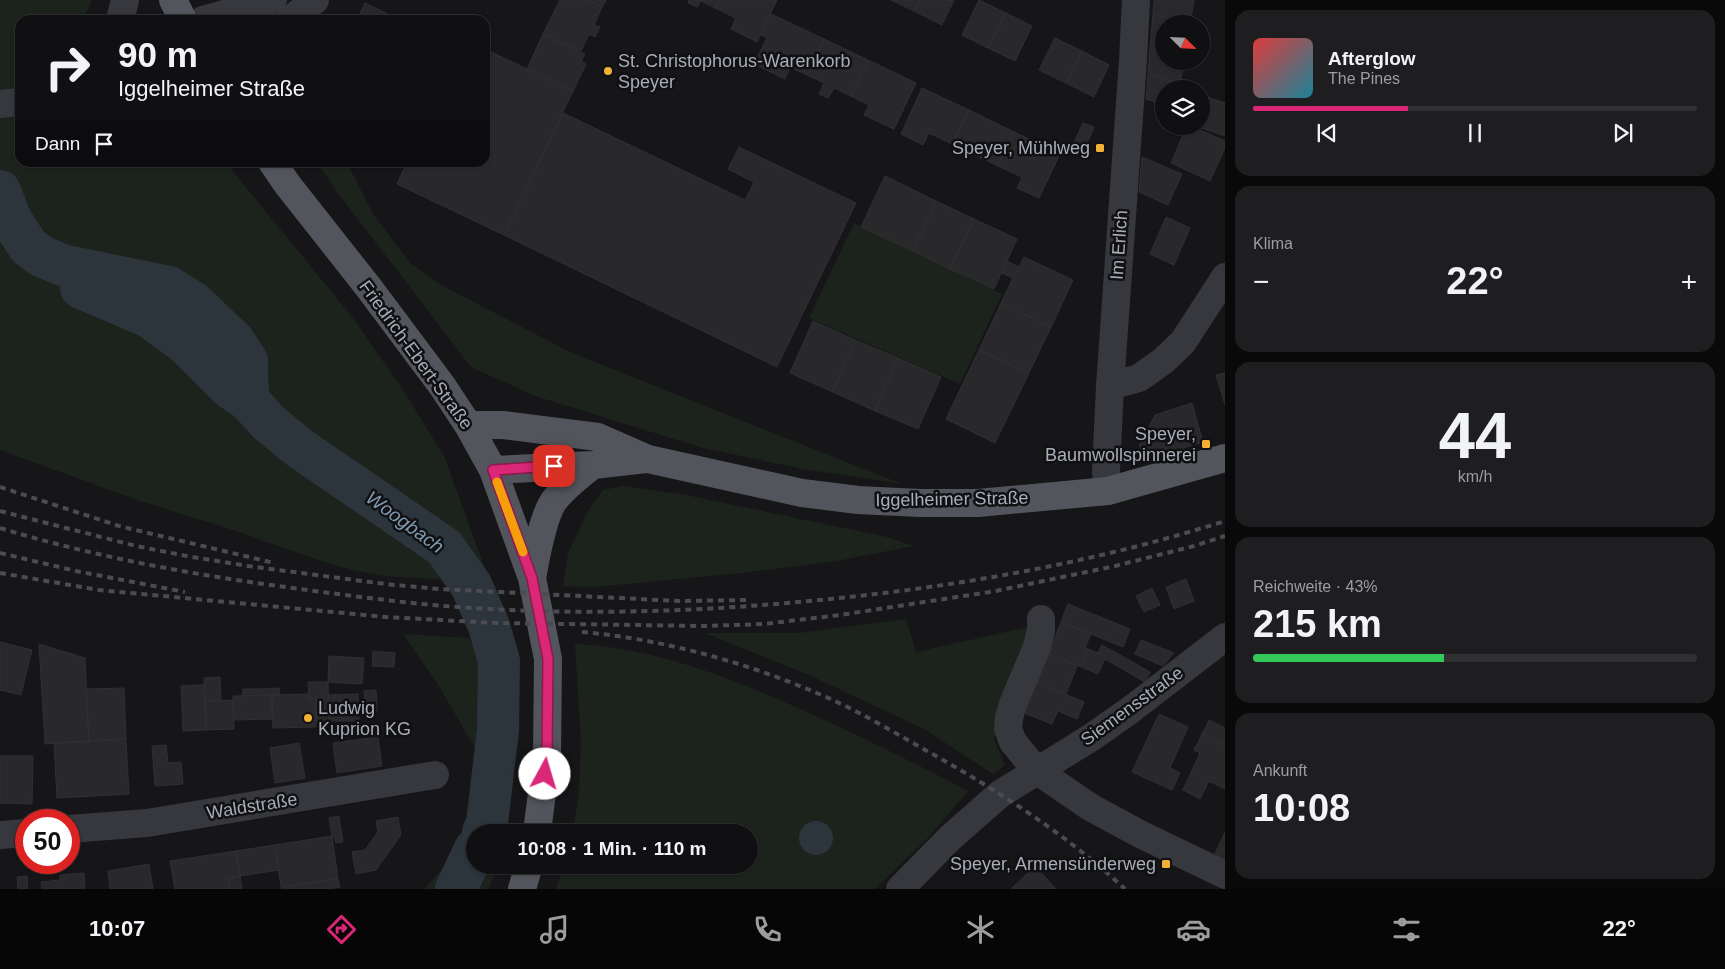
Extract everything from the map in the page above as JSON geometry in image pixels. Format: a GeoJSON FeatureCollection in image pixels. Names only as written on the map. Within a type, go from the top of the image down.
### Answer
{"type":"FeatureCollection","features":[{"type":"Feature","properties":{"kind":"main road"},"geometry":{"type":"LineString","coordinates":[[172,0],[180,15]]}},
{"type":"Feature","properties":{"kind":"main road","name":"Friedrich-Ebert-Straße"},"geometry":{"type":"LineString","coordinates":[[275,167],[443,387],[468,425],[493,470],[532,578],[548,659],[547,755],[538,824]]}},
{"type":"Feature","properties":{"kind":"main road","name":"Iggelheimer Straße"},"geometry":{"type":"LineString","coordinates":[[468,425],[503,425],[598,437],[648,459],[802,494],[858,500],[920,503],[978,503],[1027,500],[1108,491],[1225,458]]}},
{"type":"Feature","properties":{"kind":"main road","name":"Iggelheimer Straße"},"geometry":{"type":"LineString","coordinates":[[493,470],[648,459]]}},
{"type":"Feature","properties":{"kind":"main road"},"geometry":{"type":"LineString","coordinates":[[532,578],[541,534],[552,504],[567,485],[593,464]]}},
{"type":"Feature","properties":{"kind":"main road"},"geometry":{"type":"LineString","coordinates":[[522,889],[526,874]]}},
{"type":"Feature","properties":{"kind":"street"},"geometry":{"type":"LineString","coordinates":[[122,15],[126,0]]}},
{"type":"Feature","properties":{"kind":"street"},"geometry":{"type":"LineString","coordinates":[[220,15],[273,0]]}},
{"type":"Feature","properties":{"kind":"street"},"geometry":{"type":"LineString","coordinates":[[296,15],[315,0]]}},
{"type":"Feature","properties":{"kind":"street","name":"Im Erlich"},"geometry":{"type":"LineString","coordinates":[[1108,491],[1106,472],[1110,386],[1136,0]]}},
{"type":"Feature","properties":{"kind":"street"},"geometry":{"type":"LineString","coordinates":[[0,104],[15,102]]}},
{"type":"Feature","properties":{"kind":"street"},"geometry":{"type":"LineString","coordinates":[[1110,386],[1139,378],[1163,361],[1183,342],[1225,277]]}},
{"type":"Feature","properties":{"kind":"street"},"geometry":{"type":"LineString","coordinates":[[1041,619],[1041,630],[1037,647],[1013,704],[1008,729],[1013,742],[1036,770],[1090,807],[1140,834],[1225,875]]}},
{"type":"Feature","properties":{"kind":"street","name":"Siemensstraße"},"geometry":{"type":"LineString","coordinates":[[900,889],[982,808],[1036,770],[1092,737],[1225,636]]}},
{"type":"Feature","properties":{"kind":"street","name":"Waldstraße"},"geometry":{"type":"LineString","coordinates":[[80,828],[161,820],[435,775]]}},
{"type":"Feature","properties":{"kind":"street"},"geometry":{"type":"LineString","coordinates":[[0,835],[15,834]]}},
{"type":"Feature","properties":{"kind":"shaded area"},"geometry":{"type":"Polygon","coordinates":[[[0,0],[92,0],[85,15],[15,15],[15,167],[229,167],[353,318],[403,390],[444,456],[490,582],[385,576],[333,565],[230,529],[140,501],[0,450],[0,0]]]}},
{"type":"Feature","properties":{"kind":"shaded area"},"geometry":{"type":"Polygon","coordinates":[[[320,167],[349,167],[373,214],[410,263],[441,285],[572,353],[902,484],[803,469],[703,448],[535,396],[471,367],[320,167]]]}},
{"type":"Feature","properties":{"kind":"shaded area"},"geometry":{"type":"Polygon","coordinates":[[[854,223],[1002,294],[960,384],[809,318],[854,223]]]}},
{"type":"Feature","properties":{"kind":"shaded area"},"geometry":{"type":"Polygon","coordinates":[[[624,486],[686,495],[887,537],[913,546],[837,561],[741,573],[594,587],[563,586],[568,553],[588,511],[603,490],[624,486]]]}},
{"type":"Feature","properties":{"kind":"shaded area"},"geometry":{"type":"Polygon","coordinates":[[[906,619],[916,652],[1028,627],[1033,631],[997,723],[994,739],[1005,765],[993,774],[924,729],[809,675],[705,633],[799,633],[906,619]]]}},
{"type":"Feature","properties":{"kind":"shaded area"},"geometry":{"type":"Polygon","coordinates":[[[403,634],[512,641],[514,734],[505,824],[473,824],[480,807],[481,763],[476,750],[439,686],[403,634]]]}},
{"type":"Feature","properties":{"kind":"shaded area"},"geometry":{"type":"Polygon","coordinates":[[[575,644],[637,652],[698,668],[785,702],[911,761],[968,791],[926,840],[875,889],[556,889],[561,874],[758,874],[758,824],[574,824],[579,790],[581,742],[575,644]]]}},
{"type":"Feature","properties":{"kind":"shaded area"},"geometry":{"type":"Polygon","coordinates":[[[816,821],[828,826],[833,838],[828,850],[816,855],[804,850],[799,838],[804,826],[816,821]]]}},
{"type":"Feature","properties":{"kind":"shaded area"},"geometry":{"type":"Polygon","coordinates":[[[466,842],[466,874],[494,874],[489,889],[424,889],[466,842]]]}},
{"type":"Feature","properties":{"kind":"building"},"geometry":{"type":"Polygon","coordinates":[[[560,0],[587,0],[602,7],[594,25],[600,27],[595,37],[589,34],[581,51],[543,34],[560,0]]]}},
{"type":"Feature","properties":{"kind":"building"},"geometry":{"type":"Polygon","coordinates":[[[587,0],[606,0],[602,7],[587,0]]]}},
{"type":"Feature","properties":{"kind":"building"},"geometry":{"type":"Polygon","coordinates":[[[689,0],[719,0],[715,8],[701,1],[697,7],[688,3],[689,0]]]}},
{"type":"Feature","properties":{"kind":"building"},"geometry":{"type":"Polygon","coordinates":[[[719,0],[777,0],[757,42],[731,29],[736,18],[715,8],[719,0]]]}},
{"type":"Feature","properties":{"kind":"building"},"geometry":{"type":"Polygon","coordinates":[[[891,0],[920,0],[914,11],[891,0]]]}},
{"type":"Feature","properties":{"kind":"building"},"geometry":{"type":"Polygon","coordinates":[[[920,0],[954,0],[942,25],[914,11],[920,0]]]}},
{"type":"Feature","properties":{"kind":"building"},"geometry":{"type":"Polygon","coordinates":[[[979,0],[1006,13],[988,48],[962,35],[979,0]]]}},
{"type":"Feature","properties":{"kind":"building"},"geometry":{"type":"Polygon","coordinates":[[[1154,0],[1194,0],[1192,15],[1158,15],[1153,13],[1154,0]]]}},
{"type":"Feature","properties":{"kind":"building"},"geometry":{"type":"Polygon","coordinates":[[[365,3],[390,15],[359,15],[365,3]]]}},
{"type":"Feature","properties":{"kind":"building"},"geometry":{"type":"Polygon","coordinates":[[[1006,13],[1032,26],[1015,61],[988,48],[1006,13]]]}},
{"type":"Feature","properties":{"kind":"building"},"geometry":{"type":"Polygon","coordinates":[[[1153,13],[1158,15],[1155,15],[1155,50],[1150,48],[1153,13]]]}},
{"type":"Feature","properties":{"kind":"building"},"geometry":{"type":"Polygon","coordinates":[[[771,14],[824,39],[807,75],[790,67],[785,79],[754,64],[767,38],[761,35],[771,14]]]}},
{"type":"Feature","properties":{"kind":"building"},"geometry":{"type":"Polygon","coordinates":[[[543,34],[585,54],[581,62],[586,64],[573,91],[527,69],[543,34]]]}},
{"type":"Feature","properties":{"kind":"building"},"geometry":{"type":"Polygon","coordinates":[[[1055,38],[1082,51],[1066,83],[1039,70],[1055,38]]]}},
{"type":"Feature","properties":{"kind":"building"},"geometry":{"type":"Polygon","coordinates":[[[824,39],[868,60],[851,96],[834,88],[828,98],[819,94],[824,83],[807,75],[824,39]]]}},
{"type":"Feature","properties":{"kind":"building"},"geometry":{"type":"Polygon","coordinates":[[[1150,48],[1155,50],[1155,70],[1182,70],[1181,80],[1167,80],[1148,74],[1150,48]]]}},
{"type":"Feature","properties":{"kind":"building"},"geometry":{"type":"Polygon","coordinates":[[[490,51],[573,91],[504,235],[397,184],[405,167],[490,167],[490,51]]]}},
{"type":"Feature","properties":{"kind":"building"},"geometry":{"type":"Polygon","coordinates":[[[1082,51],[1109,65],[1094,97],[1066,83],[1082,51]]]}},
{"type":"Feature","properties":{"kind":"building"},"geometry":{"type":"Polygon","coordinates":[[[868,60],[916,83],[894,129],[864,115],[869,105],[851,96],[868,60]]]}},
{"type":"Feature","properties":{"kind":"building"},"geometry":{"type":"Polygon","coordinates":[[[1148,74],[1167,80],[1155,80],[1155,102],[1146,99],[1148,74]]]}},
{"type":"Feature","properties":{"kind":"building"},"geometry":{"type":"Polygon","coordinates":[[[922,88],[969,110],[952,144],[929,133],[923,145],[901,134],[922,88]]]}},
{"type":"Feature","properties":{"kind":"building"},"geometry":{"type":"Polygon","coordinates":[[[1210,98],[1225,103],[1225,136],[1210,131],[1210,98]]]}},
{"type":"Feature","properties":{"kind":"building"},"geometry":{"type":"Polygon","coordinates":[[[969,110],[1014,132],[998,166],[952,144],[969,110]]]}},
{"type":"Feature","properties":{"kind":"building"},"geometry":{"type":"Polygon","coordinates":[[[563,113],[745,200],[754,182],[728,169],[739,147],[856,203],[777,367],[504,235],[563,113]]]}},
{"type":"Feature","properties":{"kind":"building"},"geometry":{"type":"Polygon","coordinates":[[[1083,123],[1094,127],[1084,150],[1073,145],[1083,123]]]}},
{"type":"Feature","properties":{"kind":"building"},"geometry":{"type":"Polygon","coordinates":[[[1014,132],[1060,154],[1039,198],[1017,188],[1022,177],[998,166],[1014,132]]]}},
{"type":"Feature","properties":{"kind":"building"},"geometry":{"type":"Polygon","coordinates":[[[1210,134],[1225,141],[1225,148],[1210,181],[1171,163],[1183,135],[1210,134]]]}},
{"type":"Feature","properties":{"kind":"building"},"geometry":{"type":"Polygon","coordinates":[[[1142,157],[1182,174],[1168,205],[1139,192],[1142,157]]]}},
{"type":"Feature","properties":{"kind":"building"},"geometry":{"type":"Polygon","coordinates":[[[885,176],[936,201],[913,251],[861,227],[885,176]]]}},
{"type":"Feature","properties":{"kind":"building"},"geometry":{"type":"Polygon","coordinates":[[[936,201],[974,219],[950,269],[913,251],[936,201]]]}},
{"type":"Feature","properties":{"kind":"building"},"geometry":{"type":"Polygon","coordinates":[[[1166,217],[1190,228],[1174,265],[1150,254],[1166,217]]]}},
{"type":"Feature","properties":{"kind":"building"},"geometry":{"type":"Polygon","coordinates":[[[974,219],[1017,239],[994,289],[950,269],[974,219]]]}},
{"type":"Feature","properties":{"kind":"building"},"geometry":{"type":"Polygon","coordinates":[[[1024,257],[1073,280],[1051,327],[1001,303],[1013,278],[1002,273],[1007,261],[1019,267],[1024,257]]]}},
{"type":"Feature","properties":{"kind":"building"},"geometry":{"type":"Polygon","coordinates":[[[1001,303],[1051,327],[1029,373],[979,350],[1001,303]]]}},
{"type":"Feature","properties":{"kind":"building"},"geometry":{"type":"Polygon","coordinates":[[[813,321],[855,340],[833,392],[790,373],[813,321]]]}},
{"type":"Feature","properties":{"kind":"building"},"geometry":{"type":"Polygon","coordinates":[[[855,340],[898,358],[875,411],[833,392],[855,340]]]}},
{"type":"Feature","properties":{"kind":"building"},"geometry":{"type":"Polygon","coordinates":[[[979,350],[1029,373],[995,443],[946,419],[979,350]]]}},
{"type":"Feature","properties":{"kind":"building"},"geometry":{"type":"Polygon","coordinates":[[[898,358],[941,377],[918,429],[875,411],[898,358]]]}},
{"type":"Feature","properties":{"kind":"building"},"geometry":{"type":"Polygon","coordinates":[[[1225,373],[1225,405],[1216,375],[1225,373]]]}},
{"type":"Feature","properties":{"kind":"building"},"geometry":{"type":"Polygon","coordinates":[[[1192,403],[1203,442],[1149,459],[1139,446],[1155,415],[1192,403]]]}},
{"type":"Feature","properties":{"kind":"building"},"geometry":{"type":"Polygon","coordinates":[[[1186,579],[1194,601],[1174,609],[1166,587],[1186,579]]]}},
{"type":"Feature","properties":{"kind":"building"},"geometry":{"type":"Polygon","coordinates":[[[1152,588],[1160,605],[1144,612],[1136,596],[1152,588]]]}},
{"type":"Feature","properties":{"kind":"building"},"geometry":{"type":"Polygon","coordinates":[[[1068,604],[1130,629],[1123,647],[1061,622],[1068,604]]]}},
{"type":"Feature","properties":{"kind":"building"},"geometry":{"type":"Polygon","coordinates":[[[1061,622],[1091,634],[1085,648],[1088,649],[1081,667],[1048,654],[1061,622]]]}},
{"type":"Feature","properties":{"kind":"building"},"geometry":{"type":"Polygon","coordinates":[[[1141,640],[1174,653],[1163,666],[1135,654],[1141,640]]]}},
{"type":"Feature","properties":{"kind":"building"},"geometry":{"type":"Polygon","coordinates":[[[0,642],[32,650],[21,695],[0,690],[0,642]]]}},
{"type":"Feature","properties":{"kind":"building"},"geometry":{"type":"Polygon","coordinates":[[[39,644],[85,658],[89,741],[45,744],[39,644]]]}},
{"type":"Feature","properties":{"kind":"building"},"geometry":{"type":"Polygon","coordinates":[[[1102,645],[1150,672],[1145,682],[1105,659],[1106,656],[1098,653],[1102,645]]]}},
{"type":"Feature","properties":{"kind":"building"},"geometry":{"type":"Polygon","coordinates":[[[1088,649],[1106,656],[1098,674],[1081,667],[1088,649]]]}},
{"type":"Feature","properties":{"kind":"building"},"geometry":{"type":"Polygon","coordinates":[[[373,651],[395,653],[394,667],[372,666],[373,651]]]}},
{"type":"Feature","properties":{"kind":"building"},"geometry":{"type":"Polygon","coordinates":[[[1048,654],[1077,666],[1066,694],[1037,682],[1048,654]]]}},
{"type":"Feature","properties":{"kind":"building"},"geometry":{"type":"Polygon","coordinates":[[[329,656],[364,658],[362,684],[328,682],[329,656]]]}},
{"type":"Feature","properties":{"kind":"building"},"geometry":{"type":"Polygon","coordinates":[[[220,677],[221,700],[205,701],[204,678],[220,677]]]}},
{"type":"Feature","properties":{"kind":"building"},"geometry":{"type":"Polygon","coordinates":[[[308,682],[328,682],[329,721],[316,722],[316,699],[309,699],[308,682]]]}},
{"type":"Feature","properties":{"kind":"building"},"geometry":{"type":"Polygon","coordinates":[[[1037,682],[1084,702],[1077,719],[1058,711],[1052,724],[1024,713],[1037,682]]]}},
{"type":"Feature","properties":{"kind":"building"},"geometry":{"type":"Polygon","coordinates":[[[204,685],[206,730],[183,731],[181,686],[204,685]]]}},
{"type":"Feature","properties":{"kind":"building"},"geometry":{"type":"Polygon","coordinates":[[[124,688],[126,739],[89,741],[86,689],[124,688]]]}},
{"type":"Feature","properties":{"kind":"building"},"geometry":{"type":"Polygon","coordinates":[[[279,688],[280,695],[262,695],[261,689],[279,688]]]}},
{"type":"Feature","properties":{"kind":"building"},"geometry":{"type":"Polygon","coordinates":[[[243,689],[261,689],[262,695],[243,696],[243,689]]]}},
{"type":"Feature","properties":{"kind":"building"},"geometry":{"type":"Polygon","coordinates":[[[376,690],[377,711],[366,712],[364,691],[376,690]]]}},
{"type":"Feature","properties":{"kind":"building"},"geometry":{"type":"Polygon","coordinates":[[[308,694],[309,699],[316,699],[316,727],[273,728],[272,695],[308,694]]]}},
{"type":"Feature","properties":{"kind":"building"},"geometry":{"type":"Polygon","coordinates":[[[358,694],[359,721],[329,721],[328,695],[358,694]]]}},
{"type":"Feature","properties":{"kind":"building"},"geometry":{"type":"Polygon","coordinates":[[[272,695],[272,719],[234,720],[233,696],[272,695]]]}},
{"type":"Feature","properties":{"kind":"building"},"geometry":{"type":"Polygon","coordinates":[[[233,700],[234,729],[206,730],[205,701],[233,700]]]}},
{"type":"Feature","properties":{"kind":"building"},"geometry":{"type":"Polygon","coordinates":[[[1159,714],[1188,727],[1170,768],[1180,773],[1172,790],[1132,772],[1159,714]]]}},
{"type":"Feature","properties":{"kind":"building"},"geometry":{"type":"Polygon","coordinates":[[[1209,720],[1225,728],[1224,745],[1202,734],[1209,720]]]}},
{"type":"Feature","properties":{"kind":"building"},"geometry":{"type":"Polygon","coordinates":[[[1202,734],[1224,745],[1225,743],[1225,789],[1209,781],[1200,799],[1183,790],[1200,753],[1194,750],[1202,734]]]}},
{"type":"Feature","properties":{"kind":"building"},"geometry":{"type":"Polygon","coordinates":[[[378,737],[382,766],[337,773],[333,743],[378,737]]]}},
{"type":"Feature","properties":{"kind":"building"},"geometry":{"type":"Polygon","coordinates":[[[126,739],[129,794],[57,798],[54,743],[126,739]]]}},
{"type":"Feature","properties":{"kind":"building"},"geometry":{"type":"Polygon","coordinates":[[[299,743],[305,778],[275,783],[270,748],[299,743]]]}},
{"type":"Feature","properties":{"kind":"building"},"geometry":{"type":"Polygon","coordinates":[[[166,745],[168,763],[181,762],[183,784],[155,786],[152,746],[166,745]]]}},
{"type":"Feature","properties":{"kind":"building"},"geometry":{"type":"Polygon","coordinates":[[[0,756],[33,756],[32,804],[0,803],[0,756]]]}},
{"type":"Feature","properties":{"kind":"building"},"geometry":{"type":"Polygon","coordinates":[[[339,816],[343,842],[336,843],[334,836],[332,836],[329,818],[339,816]]]}},
{"type":"Feature","properties":{"kind":"building"},"geometry":{"type":"Polygon","coordinates":[[[398,817],[401,835],[376,870],[356,874],[352,852],[365,850],[378,832],[376,821],[398,817]]]}},
{"type":"Feature","properties":{"kind":"building"},"geometry":{"type":"Polygon","coordinates":[[[1225,832],[1225,859],[1215,854],[1225,832]]]}},
{"type":"Feature","properties":{"kind":"building"},"geometry":{"type":"Polygon","coordinates":[[[332,836],[338,879],[281,887],[275,845],[332,836]]]}},
{"type":"Feature","properties":{"kind":"building"},"geometry":{"type":"Polygon","coordinates":[[[275,845],[279,870],[240,876],[236,851],[275,845]]]}},
{"type":"Feature","properties":{"kind":"building"},"geometry":{"type":"Polygon","coordinates":[[[236,851],[240,876],[228,878],[230,889],[175,889],[170,861],[236,851]]]}},
{"type":"Feature","properties":{"kind":"building"},"geometry":{"type":"Polygon","coordinates":[[[149,864],[153,889],[110,889],[108,871],[149,864]]]}},
{"type":"Feature","properties":{"kind":"building"},"geometry":{"type":"Polygon","coordinates":[[[1035,866],[1056,889],[1011,889],[1035,866]]]}},
{"type":"Feature","properties":{"kind":"building"},"geometry":{"type":"Polygon","coordinates":[[[84,873],[85,889],[42,889],[41,882],[60,880],[60,875],[84,873]]]}},
{"type":"Feature","properties":{"kind":"building"},"geometry":{"type":"Polygon","coordinates":[[[27,876],[28,889],[18,889],[17,877],[27,876]]]}},
{"type":"Feature","properties":{"kind":"building"},"geometry":{"type":"Polygon","coordinates":[[[240,876],[242,889],[230,889],[228,878],[240,876]]]}},
{"type":"Feature","properties":{"kind":"building"},"geometry":{"type":"Polygon","coordinates":[[[338,879],[340,887],[329,889],[282,889],[281,887],[338,879]]]}},
{"type":"Feature","properties":{"kind":"waterway","name":"Woogbach"},"geometry":{"type":"LineString","coordinates":[[0,191],[11,220],[28,246],[41,256],[62,265],[169,287],[193,302],[234,341],[247,361],[249,401],[269,423],[301,449],[444,547],[471,585],[489,626],[499,661],[498,730],[487,824]]}},
{"type":"Feature","properties":{"kind":"waterway","name":"Woogbach"},"geometry":{"type":"LineString","coordinates":[[81,288],[149,317],[185,343],[230,388],[249,401]]}},
{"type":"Feature","properties":{"kind":"waterway","name":"Woogbach"},"geometry":{"type":"LineString","coordinates":[[456,889],[466,868]]}},
{"type":"Feature","properties":{"kind":"railway"},"geometry":{"type":"LineString","coordinates":[[0,487],[119,526],[274,563]]}},
{"type":"Feature","properties":{"kind":"railway"},"geometry":{"type":"LineString","coordinates":[[0,511],[136,546],[192,557],[385,584],[439,589],[679,601],[748,600]]}},
{"type":"Feature","properties":{"kind":"railway"},"geometry":{"type":"LineString","coordinates":[[0,528],[72,548],[145,564],[293,588],[392,601],[466,608],[611,612],[690,610],[770,604],[862,596],[914,589],[1071,562],[1123,550],[1225,521]]}},
{"type":"Feature","properties":{"kind":"railway"},"geometry":{"type":"LineString","coordinates":[[0,573],[99,590],[386,617],[496,623],[704,626],[764,624],[840,615],[996,591],[1115,566],[1225,536]]}},
{"type":"Feature","properties":{"kind":"railway"},"geometry":{"type":"LineString","coordinates":[[0,553],[76,571],[185,592]]}},
{"type":"Feature","properties":{"kind":"railway"},"geometry":{"type":"LineString","coordinates":[[582,632],[612,635],[673,646],[733,662],[791,682],[834,701],[986,785],[1081,851],[1125,889]]}},
{"type":"Feature","properties":{"kind":"slow traffic"},"geometry":{"type":"LineString","coordinates":[[497,482],[523,552]]}},
{"type":"Feature","properties":{"kind":"place","name":"St. Christophorus-Warenkorb Speyer"},"geometry":{"type":"Point","coordinates":[608,71]}},
{"type":"Feature","properties":{"kind":"place","name":"Speyer, Mühlweg"},"geometry":{"type":"Point","coordinates":[1100,148]}},
{"type":"Feature","properties":{"kind":"place","name":"Speyer, Baumwollspinnerei"},"geometry":{"type":"Point","coordinates":[1206,444]}},
{"type":"Feature","properties":{"kind":"place","name":"Ludwig Kuprion KG"},"geometry":{"type":"Point","coordinates":[308,718]}},
{"type":"Feature","properties":{"kind":"place","name":"Speyer, Armensünderweg"},"geometry":{"type":"Point","coordinates":[1166,864]}},
{"type":"Feature","properties":{"kind":"route"},"geometry":{"type":"LineString","coordinates":[[545,774],[547,755],[548,659],[532,578],[493,470],[554,466]]}}]}
